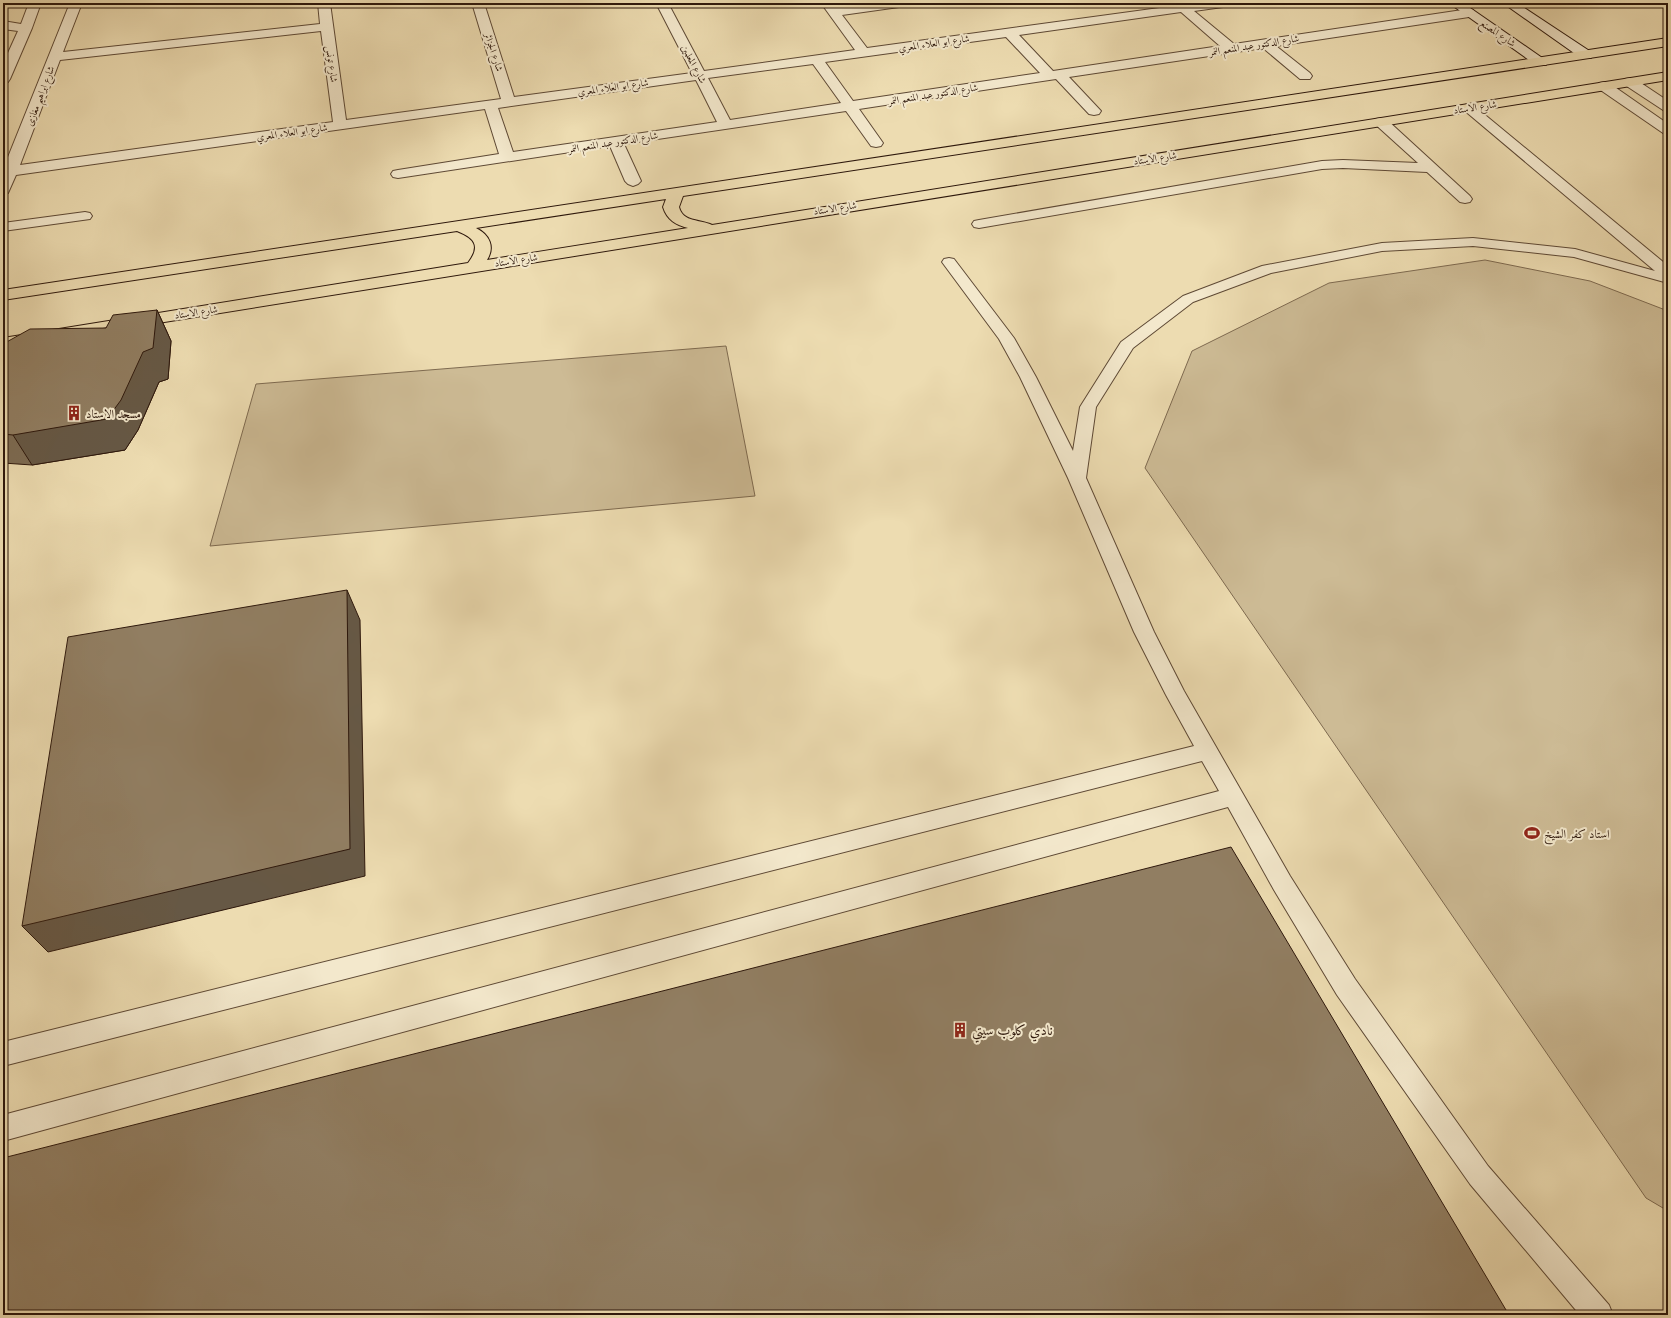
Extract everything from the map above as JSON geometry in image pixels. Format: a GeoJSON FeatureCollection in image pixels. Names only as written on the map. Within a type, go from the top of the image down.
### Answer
{"type":"FeatureCollection","features":[{"type":"Feature","properties":{"kind":"main road"},"geometry":{"type":"LineString","coordinates":[[3,296],[1668,42]]}},
{"type":"Feature","properties":{"kind":"main road","name":"شارع الاستاد"},"geometry":{"type":"LineString","coordinates":[[3,342],[1668,76]]}},
{"type":"Feature","properties":{"kind":"main road"},"geometry":{"type":"LineString","coordinates":[[678,193],[672,200],[671,209],[675,216],[685,223],[698,227],[714,228]]}},
{"type":"Feature","properties":{"kind":"main road"},"geometry":{"type":"LineString","coordinates":[[459,226],[479,235],[484,243],[485,250],[483,255],[474,267]]}},
{"type":"Feature","properties":{"kind":"street"},"geometry":{"type":"LineString","coordinates":[[3,79],[6,66],[26,28],[36,3]]}},
{"type":"Feature","properties":{"kind":"street","name":"شارع ابراهيم مغازى"},"geometry":{"type":"LineString","coordinates":[[3,190],[7,172],[76,3]]}},
{"type":"Feature","properties":{"kind":"street","name":"شارع تونس"},"geometry":{"type":"LineString","coordinates":[[324,3],[340,125]]}},
{"type":"Feature","properties":{"kind":"street","name":"شارع الجزائر"},"geometry":{"type":"LineString","coordinates":[[478,3],[510,102]]}},
{"type":"Feature","properties":{"kind":"street","name":"شارع المعلمين"},"geometry":{"type":"LineString","coordinates":[[662,3],[726,125]]}},
{"type":"Feature","properties":{"kind":"street"},"geometry":{"type":"LineString","coordinates":[[830,7],[899,3]]}},
{"type":"Feature","properties":{"kind":"street","name":"شارع ابو العلاء المعري"},"geometry":{"type":"LineString","coordinates":[[7,172],[864,53],[1181,6],[1223,3]]}},
{"type":"Feature","properties":{"kind":"street","name":"شارع المصنع"},"geometry":{"type":"LineString","coordinates":[[1455,3],[1541,62]]}},
{"type":"Feature","properties":{"kind":"street"},"geometry":{"type":"LineString","coordinates":[[1509,3],[1586,55]]}},
{"type":"Feature","properties":{"kind":"street"},"geometry":{"type":"LineString","coordinates":[[1181,6],[1231,49]]}},
{"type":"Feature","properties":{"kind":"street"},"geometry":{"type":"LineString","coordinates":[[830,7],[864,53]]}},
{"type":"Feature","properties":{"kind":"street","name":"شارع الدكتور عبد المنعم النمر"},"geometry":{"type":"LineString","coordinates":[[398,174],[1469,13]]}},
{"type":"Feature","properties":{"kind":"street"},"geometry":{"type":"LineString","coordinates":[[3,25],[26,28]]}},
{"type":"Feature","properties":{"kind":"street"},"geometry":{"type":"LineString","coordinates":[[55,57],[327,27]]}},
{"type":"Feature","properties":{"kind":"street"},"geometry":{"type":"LineString","coordinates":[[1010,32],[1094,111]]}},
{"type":"Feature","properties":{"kind":"street"},"geometry":{"type":"LineString","coordinates":[[1266,44],[1305,76]]}},
{"type":"Feature","properties":{"kind":"street"},"geometry":{"type":"LineString","coordinates":[[816,59],[876,144]]}},
{"type":"Feature","properties":{"kind":"street"},"geometry":{"type":"LineString","coordinates":[[1630,82],[1668,107]]}},
{"type":"Feature","properties":{"kind":"street"},"geometry":{"type":"LineString","coordinates":[[1604,86],[1668,130]]}},
{"type":"Feature","properties":{"kind":"street"},"geometry":{"type":"LineString","coordinates":[[490,105],[508,158]]}},
{"type":"Feature","properties":{"kind":"street"},"geometry":{"type":"LineString","coordinates":[[616,141],[633,181]]}},
{"type":"Feature","properties":{"kind":"lane"},"geometry":{"type":"LineString","coordinates":[[1469,108],[1668,274]]}},
{"type":"Feature","properties":{"kind":"lane"},"geometry":{"type":"LineString","coordinates":[[1381,122],[1465,199]]}},
{"type":"Feature","properties":{"kind":"lane"},"geometry":{"type":"LineString","coordinates":[[978,224],[1322,165],[1343,164],[1432,168]]}},
{"type":"Feature","properties":{"kind":"lane"},"geometry":{"type":"LineString","coordinates":[[3,227],[85,216]]}},
{"type":"Feature","properties":{"kind":"lane"},"geometry":{"type":"LineString","coordinates":[[1077,478],[1088,406],[1126,345],[1188,299],[1267,269],[1382,247],[1473,242],[1575,253],[1668,279]]}},
{"type":"Feature","properties":{"kind":"lane"},"geometry":{"type":"LineString","coordinates":[[949,262],[1006,338],[1028,376],[1077,478],[1144,632],[1176,695],[1282,883],[1346,987],[1479,1175],[1599,1315]]}},
{"type":"Feature","properties":{"kind":"lane"},"geometry":{"type":"LineString","coordinates":[[3,1054],[1208,751]]}},
{"type":"Feature","properties":{"kind":"lane"},"geometry":{"type":"LineString","coordinates":[[3,1128],[1233,796]]}},
{"type":"Feature","properties":{"kind":"shaded area","name":"استاد كفر الشيخ"},"geometry":{"type":"Polygon","coordinates":[[[1485,260],[1590,281],[1668,311],[1668,1211],[1646,1198],[1145,468],[1192,351],[1329,283],[1485,260]]]}},
{"type":"Feature","properties":{"kind":"shaded area"},"geometry":{"type":"Polygon","coordinates":[[[726,346],[755,496],[210,546],[256,384],[726,346]]]}},
{"type":"Feature","properties":{"kind":"building"},"geometry":{"type":"Polygon","coordinates":[[[157,310],[153,348],[143,352],[121,400],[107,419],[13,435],[3,434],[3,344],[30,329],[106,328],[113,315],[157,310]]]}},
{"type":"Feature","properties":{"kind":"building"},"geometry":{"type":"Polygon","coordinates":[[[347,590],[350,849],[22,926],[68,637],[347,590]]]}},
{"type":"Feature","properties":{"kind":"building","name":"نادي كلوب سيتي"},"geometry":{"type":"Polygon","coordinates":[[[1231,847],[1509,1315],[3,1315],[3,1158],[1231,847]]]}},
{"type":"Feature","properties":{"kind":"place","name":"مسجد الاستاد"},"geometry":{"type":"Point","coordinates":[74,413]}},
{"type":"Feature","properties":{"kind":"place","name":"استاد كفر الشيخ"},"geometry":{"type":"Point","coordinates":[1532,833]}},
{"type":"Feature","properties":{"kind":"place","name":"نادي كلوب سيتي"},"geometry":{"type":"Point","coordinates":[960,1030]}}]}
